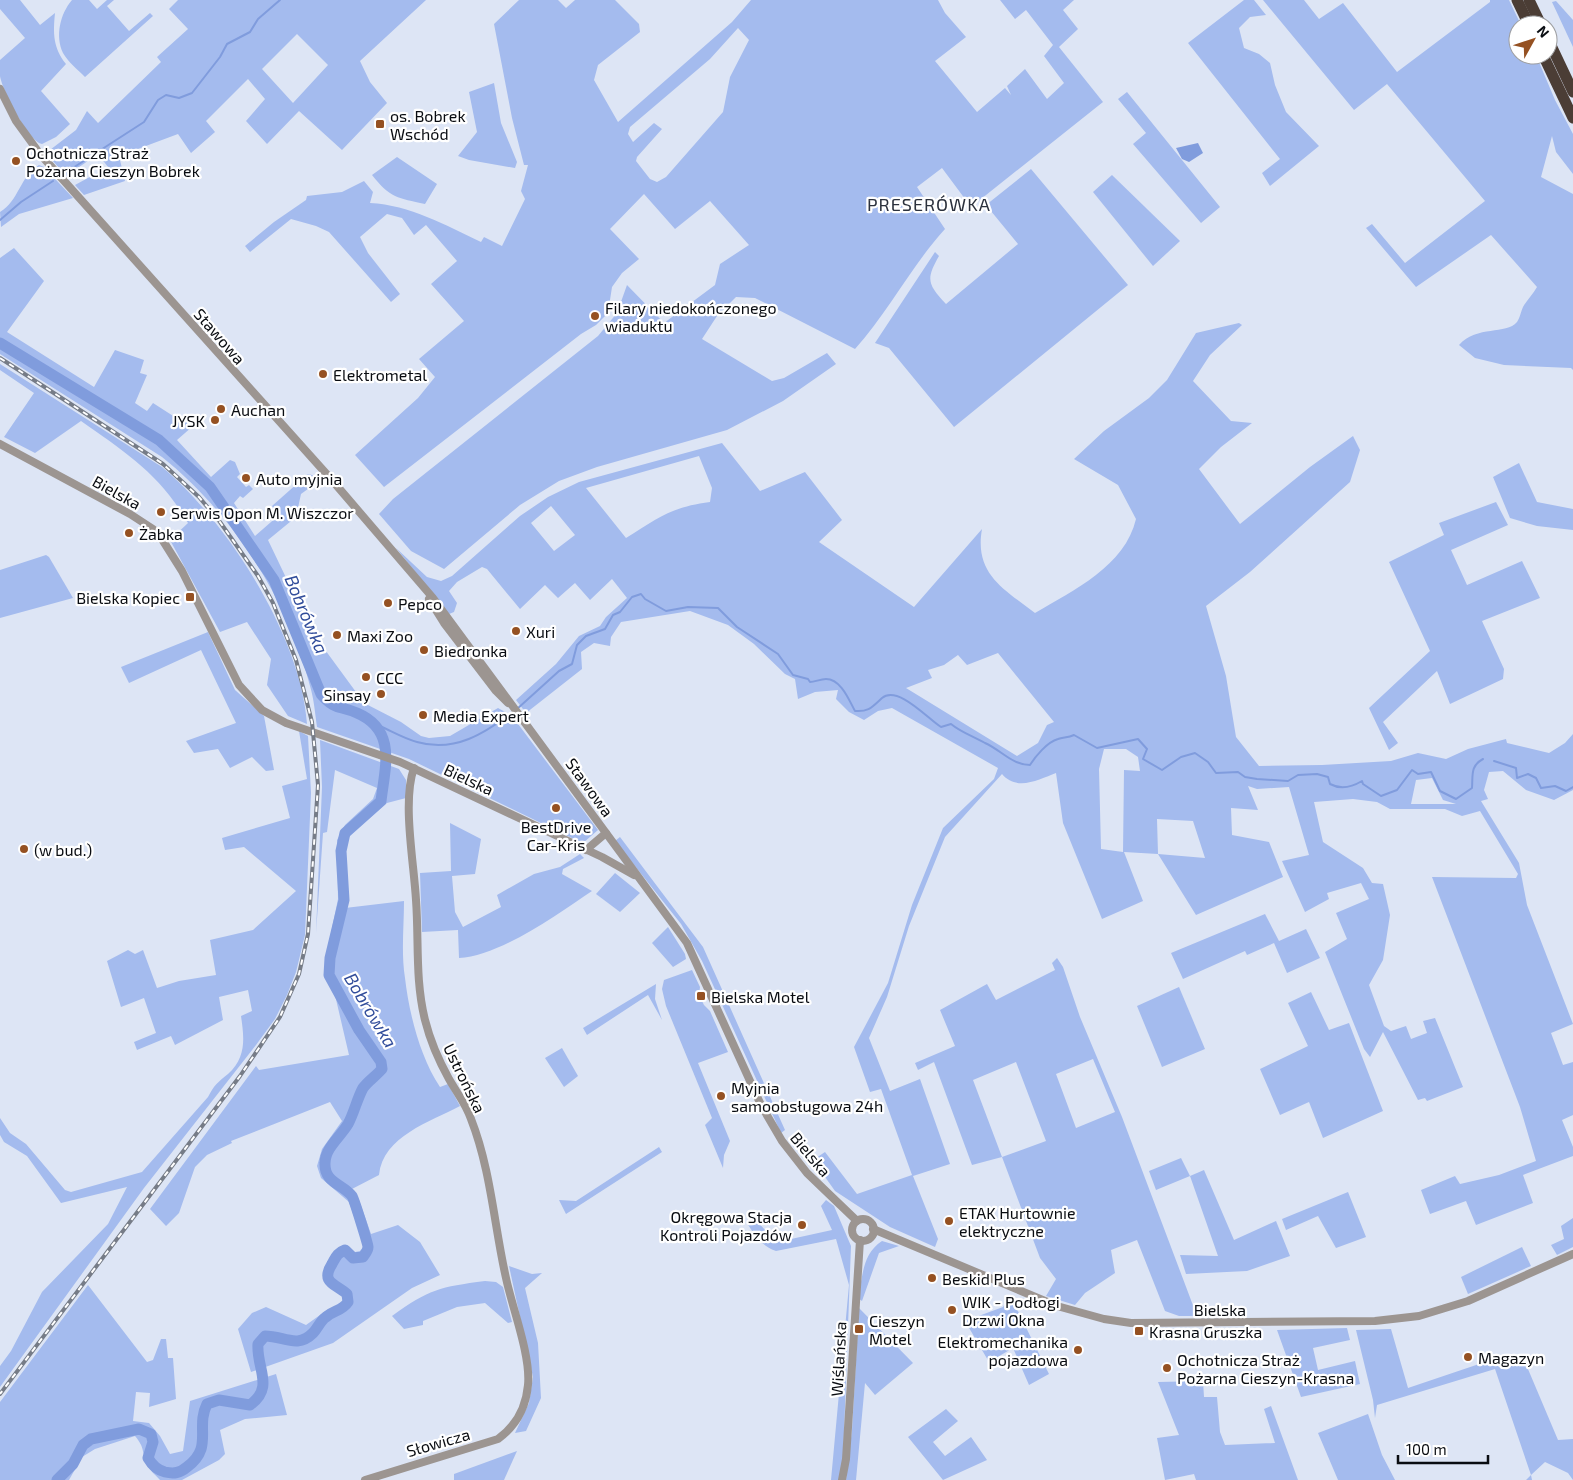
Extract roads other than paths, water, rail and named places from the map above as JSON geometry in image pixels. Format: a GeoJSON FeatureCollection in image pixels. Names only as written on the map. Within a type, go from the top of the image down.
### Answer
{"type":"FeatureCollection","features":[{"type":"Feature","properties":{"kind":"highway"},"geometry":{"type":"LineString","coordinates":[[1517,0],[1524,15]]}},
{"type":"Feature","properties":{"kind":"highway"},"geometry":{"type":"LineString","coordinates":[[1529,0],[1536,15]]}},
{"type":"Feature","properties":{"kind":"highway"},"geometry":{"type":"LineString","coordinates":[[1558,60],[1573,92]]}},
{"type":"Feature","properties":{"kind":"highway"},"geometry":{"type":"LineString","coordinates":[[1549,65],[1573,118]]}},
{"type":"Feature","properties":{"kind":"street","name":"Stawowa"},"geometry":{"type":"LineString","coordinates":[[0,89],[16,121],[40,154],[336,486],[433,598],[510,700],[512,706]]}},
{"type":"Feature","properties":{"kind":"street","name":"Bielska"},"geometry":{"type":"LineString","coordinates":[[0,444],[124,510],[153,529],[160,536],[182,572],[243,691],[262,710],[286,723],[379,754],[414,768],[586,850],[637,877],[687,943],[761,1104],[778,1135],[807,1172],[857,1221]]}},
{"type":"Feature","properties":{"kind":"street","name":"Stawowa"},"geometry":{"type":"LineString","coordinates":[[428,594],[436,612],[496,691],[519,715],[637,877]]}},
{"type":"Feature","properties":{"kind":"street"},"geometry":{"type":"LineString","coordinates":[[472,660],[489,672]]}},
{"type":"Feature","properties":{"kind":"street","name":"Ustrońska"},"geometry":{"type":"LineString","coordinates":[[414,768],[410,783],[410,832],[417,901],[419,984],[425,1021],[437,1056],[465,1103],[485,1162],[506,1277],[528,1373],[525,1398],[514,1424]]}},
{"type":"Feature","properties":{"kind":"street"},"geometry":{"type":"LineString","coordinates":[[586,850],[606,833]]}},
{"type":"Feature","properties":{"kind":"street"},"geometry":{"type":"LineString","coordinates":[[863,1219],[869,1221],[873,1229],[869,1238],[860,1240],[854,1236],[852,1230],[857,1221],[863,1219]]}},
{"type":"Feature","properties":{"kind":"street","name":"Bielska"},"geometry":{"type":"LineString","coordinates":[[873,1229],[1056,1306],[1104,1319],[1131,1323],[1375,1321],[1419,1316],[1468,1301],[1573,1254]]}},
{"type":"Feature","properties":{"kind":"street","name":"Wiślańska"},"geometry":{"type":"LineString","coordinates":[[842,1480],[846,1460],[860,1240]]}},
{"type":"Feature","properties":{"kind":"street","name":"Słowicza"},"geometry":{"type":"LineString","coordinates":[[365,1480],[498,1439],[514,1424]]}},
{"type":"Feature","properties":{"kind":"waterway"},"geometry":{"type":"LineString","coordinates":[[65,173],[144,122],[158,100],[166,95],[179,98],[192,93],[220,57],[227,44],[250,32],[258,19],[280,0]]}},
{"type":"Feature","properties":{"kind":"waterway"},"geometry":{"type":"LineString","coordinates":[[0,220],[21,202],[53,181]]}},
{"type":"Feature","properties":{"kind":"waterway","name":"Bobrówka"},"geometry":{"type":"LineString","coordinates":[[0,343],[159,440],[210,487],[274,580],[321,694],[334,705],[370,720],[378,729],[386,751],[381,801],[345,833],[341,851],[344,900],[330,958],[329,975],[359,1030],[381,1062],[382,1069],[363,1088],[348,1124],[330,1147],[325,1163],[326,1170],[331,1179],[352,1196],[368,1247],[363,1257],[353,1258],[345,1250],[342,1251],[329,1270],[329,1279],[347,1294],[348,1302],[324,1319],[307,1338],[296,1341],[265,1336],[258,1344],[263,1377],[262,1391],[250,1405],[219,1400],[207,1404],[204,1413],[200,1452],[195,1460],[182,1471],[174,1473],[165,1472],[153,1465],[148,1458],[153,1442],[151,1434],[139,1429],[91,1439],[83,1445],[73,1464],[57,1480]]}},
{"type":"Feature","properties":{"kind":"waterway"},"geometry":{"type":"LineString","coordinates":[[517,709],[559,671],[572,664],[577,645],[586,636],[605,629],[613,615],[620,612],[632,597],[641,594],[645,599],[666,611],[688,607],[718,608],[737,627],[778,654],[793,675],[808,679],[810,682],[826,679],[836,682],[844,691],[855,711],[867,710],[889,695],[896,696],[913,705],[941,727],[951,724],[1018,763],[1030,765],[1050,743],[1060,738],[1074,735],[1097,748],[1138,739],[1147,749],[1143,759],[1162,770],[1181,757],[1195,753],[1208,762],[1216,773],[1238,772],[1245,777],[1288,781],[1298,775],[1317,774],[1328,777],[1330,784],[1338,787],[1350,786],[1362,781],[1363,784],[1381,796],[1397,790],[1412,770],[1418,774],[1431,772],[1440,791],[1456,799],[1472,788],[1474,768],[1483,759]]}},
{"type":"Feature","properties":{"kind":"waterway"},"geometry":{"type":"LineString","coordinates":[[376,727],[382,727],[417,742],[444,745],[457,743],[480,734],[513,712]]}},
{"type":"Feature","properties":{"kind":"waterway"},"geometry":{"type":"LineString","coordinates":[[1494,761],[1516,768],[1517,778],[1528,774],[1536,778],[1541,788],[1555,786],[1566,791],[1573,787]]}},
{"type":"Feature","properties":{"kind":"railway"},"geometry":{"type":"LineString","coordinates":[[0,358],[163,464],[199,497],[220,522],[258,576],[273,603],[296,660],[312,722],[318,785],[308,934],[299,974],[280,1017],[240,1076],[0,1394]]}},
{"type":"Feature","properties":{"kind":"place","name":"os. Bobrek Wschód"},"geometry":{"type":"Point","coordinates":[380,124]}},
{"type":"Feature","properties":{"kind":"place","name":"Ochotnicza Straż Pożarna Cieszyn Bobrek"},"geometry":{"type":"Point","coordinates":[16,161]}},
{"type":"Feature","properties":{"kind":"place","name":"Filary niedokończonego wiaduktu"},"geometry":{"type":"Point","coordinates":[595,316]}},
{"type":"Feature","properties":{"kind":"place","name":"Elektrometal"},"geometry":{"type":"Point","coordinates":[323,374]}},
{"type":"Feature","properties":{"kind":"place","name":"Auchan"},"geometry":{"type":"Point","coordinates":[221,409]}},
{"type":"Feature","properties":{"kind":"place","name":"JYSK"},"geometry":{"type":"Point","coordinates":[215,420]}},
{"type":"Feature","properties":{"kind":"place","name":"Auto myjnia"},"geometry":{"type":"Point","coordinates":[246,478]}},
{"type":"Feature","properties":{"kind":"place","name":"Serwis Opon M. Wiszczor"},"geometry":{"type":"Point","coordinates":[161,512]}},
{"type":"Feature","properties":{"kind":"place","name":"Żabka"},"geometry":{"type":"Point","coordinates":[129,533]}},
{"type":"Feature","properties":{"kind":"place","name":"Bielska Kopiec"},"geometry":{"type":"Point","coordinates":[190,597]}},
{"type":"Feature","properties":{"kind":"place","name":"Pepco"},"geometry":{"type":"Point","coordinates":[388,603]}},
{"type":"Feature","properties":{"kind":"place","name":"Xuri"},"geometry":{"type":"Point","coordinates":[516,631]}},
{"type":"Feature","properties":{"kind":"place","name":"Maxi Zoo"},"geometry":{"type":"Point","coordinates":[337,635]}},
{"type":"Feature","properties":{"kind":"place","name":"Biedronka"},"geometry":{"type":"Point","coordinates":[424,650]}},
{"type":"Feature","properties":{"kind":"place","name":"CCC"},"geometry":{"type":"Point","coordinates":[366,677]}},
{"type":"Feature","properties":{"kind":"place","name":"Sinsay"},"geometry":{"type":"Point","coordinates":[381,694]}},
{"type":"Feature","properties":{"kind":"place","name":"Media Expert"},"geometry":{"type":"Point","coordinates":[423,715]}},
{"type":"Feature","properties":{"kind":"place","name":"BestDrive Car-Kris"},"geometry":{"type":"Point","coordinates":[556,808]}},
{"type":"Feature","properties":{"kind":"place","name":"(w bud.)"},"geometry":{"type":"Point","coordinates":[24,849]}},
{"type":"Feature","properties":{"kind":"place","name":"Bielska Motel"},"geometry":{"type":"Point","coordinates":[701,996]}},
{"type":"Feature","properties":{"kind":"place","name":"Myjnia samoobsługowa 24h"},"geometry":{"type":"Point","coordinates":[721,1096]}},
{"type":"Feature","properties":{"kind":"place","name":"ETAK Hurtownie elektryczne"},"geometry":{"type":"Point","coordinates":[949,1221]}},
{"type":"Feature","properties":{"kind":"place","name":"Okręgowa Stacja Kontroli Pojazdów"},"geometry":{"type":"Point","coordinates":[802,1225]}},
{"type":"Feature","properties":{"kind":"place","name":"Beskid Plus"},"geometry":{"type":"Point","coordinates":[932,1278]}},
{"type":"Feature","properties":{"kind":"place","name":"WIK - Podłogi Drzwi Okna"},"geometry":{"type":"Point","coordinates":[952,1310]}},
{"type":"Feature","properties":{"kind":"place","name":"Cieszyn Motel"},"geometry":{"type":"Point","coordinates":[859,1329]}},
{"type":"Feature","properties":{"kind":"place","name":"Krasna Gruszka"},"geometry":{"type":"Point","coordinates":[1139,1331]}},
{"type":"Feature","properties":{"kind":"place","name":"Elektromechanika pojazdowa"},"geometry":{"type":"Point","coordinates":[1078,1350]}},
{"type":"Feature","properties":{"kind":"place","name":"Magazyn"},"geometry":{"type":"Point","coordinates":[1468,1357]}},
{"type":"Feature","properties":{"kind":"place","name":"Ochotnicza Straż Pożarna Cieszyn-Krasna"},"geometry":{"type":"Point","coordinates":[1167,1368]}},
{"type":"Feature","properties":{"kind":"district","name":"PRESERÓWKA"},"geometry":{"type":"Point","coordinates":[929,204]}}]}
